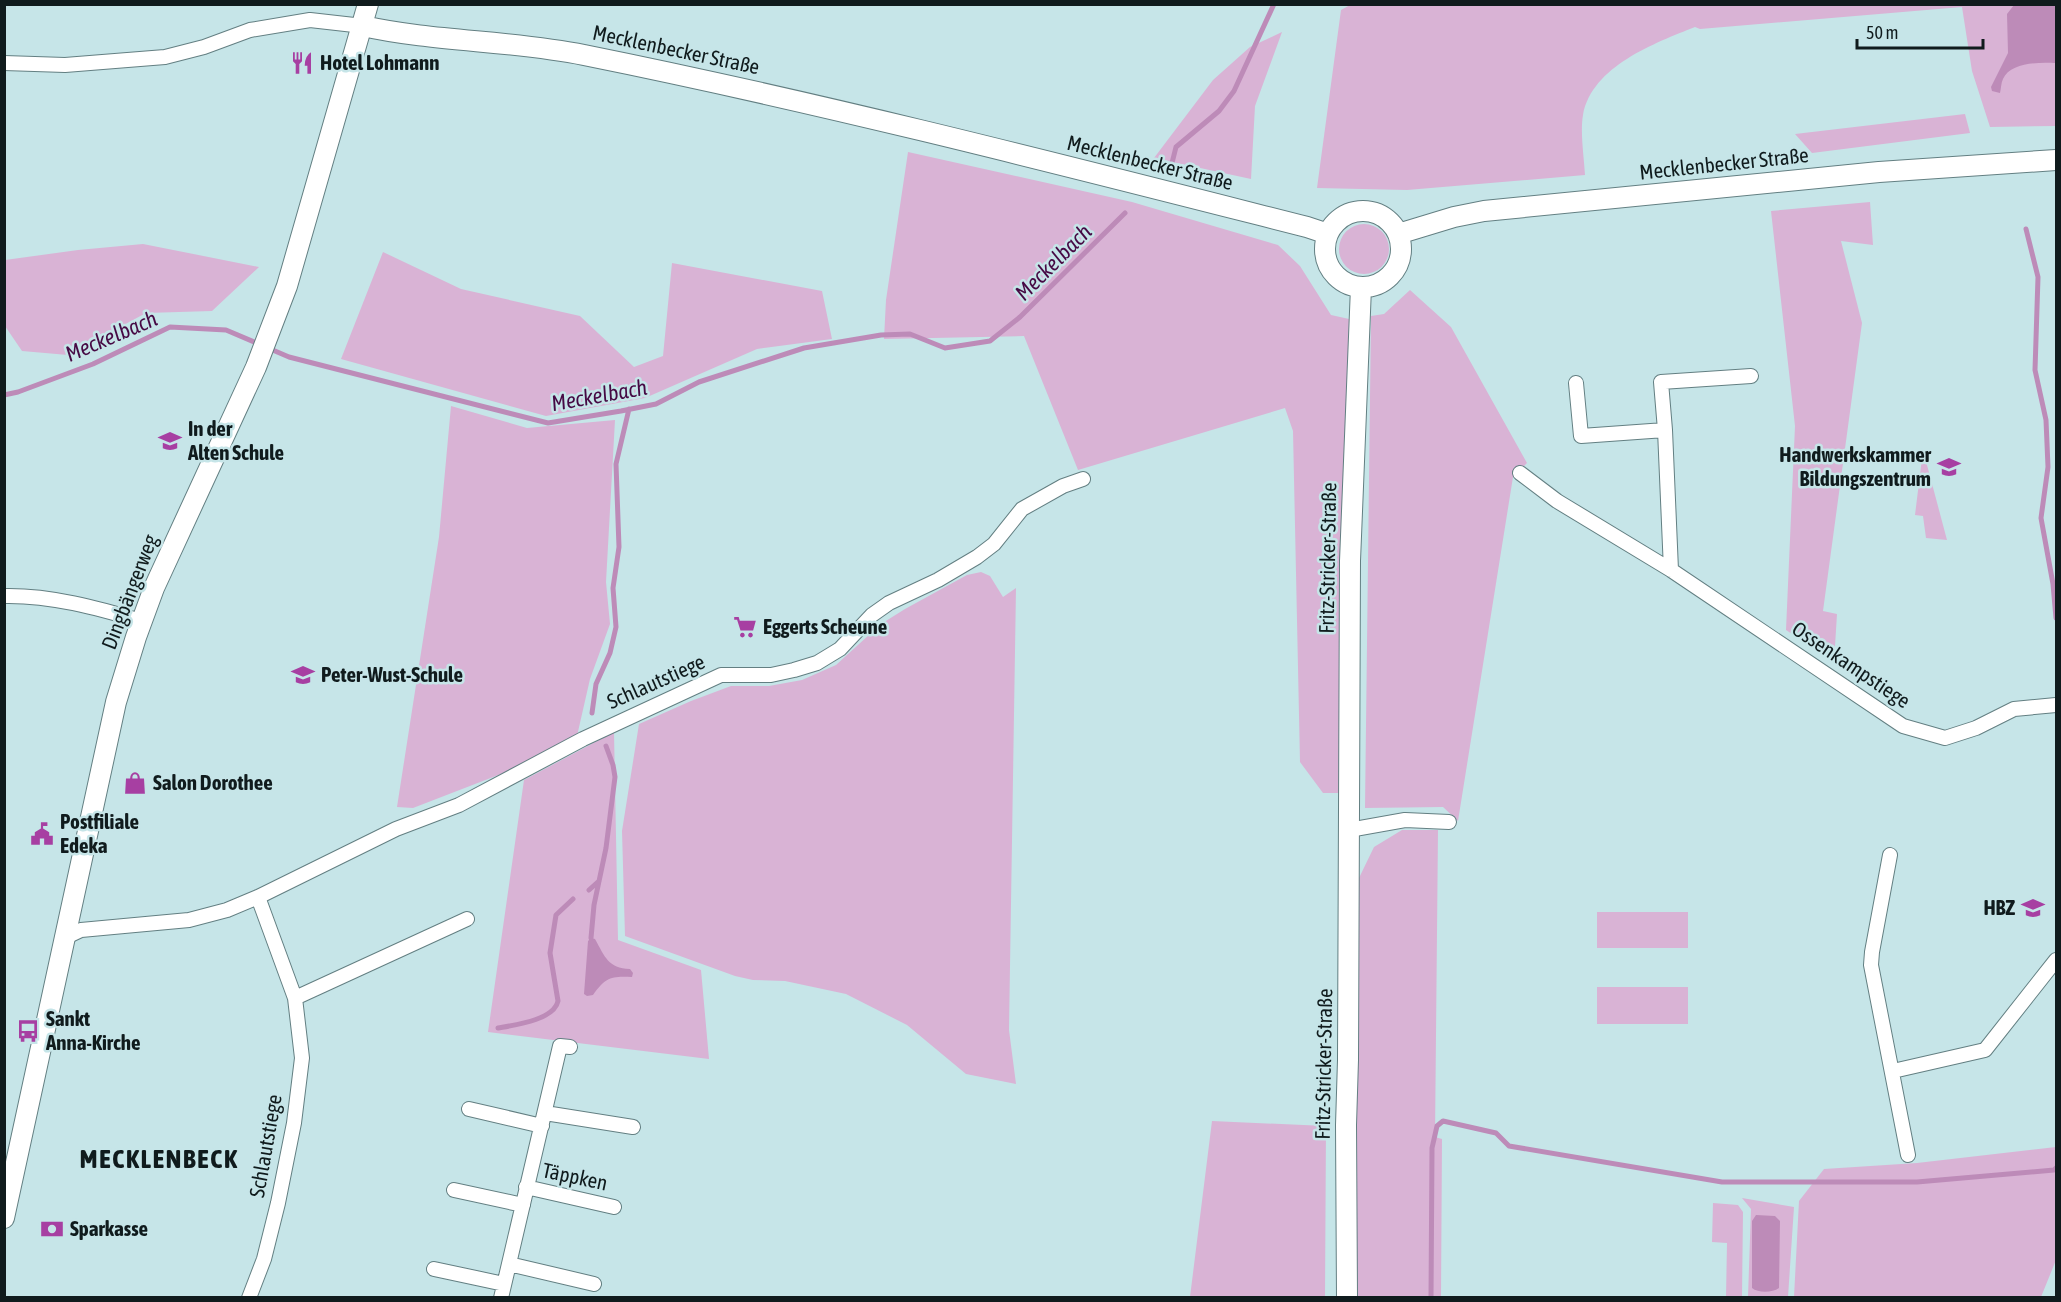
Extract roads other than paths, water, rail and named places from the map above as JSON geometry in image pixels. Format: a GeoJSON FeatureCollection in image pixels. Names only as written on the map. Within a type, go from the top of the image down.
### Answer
{"type":"FeatureCollection","features":[{"type":"Feature","properties":{"kind":"main road","name":"Dingbängerweg"},"geometry":{"type":"LineString","coordinates":[[4,1218],[116,702],[141,621],[158,578],[259,359],[287,286],[368,4]]}},
{"type":"Feature","properties":{"kind":"main road","name":"Mecklenbecker Straße"},"geometry":{"type":"LineString","coordinates":[[363,26],[402,34],[498,43],[605,59],[1003,151],[1328,234]]}},
{"type":"Feature","properties":{"kind":"main road","name":"Mecklenbecker Straße"},"geometry":{"type":"LineString","coordinates":[[1398,234],[1454,217],[1484,211],[1879,172],[2056,160]]}},
{"type":"Feature","properties":{"kind":"main road"},"geometry":{"type":"LineString","coordinates":[[1364,211],[1378,214],[1389,221],[1398,234],[1402,249],[1399,263],[1390,277],[1377,285],[1361,287],[1346,283],[1335,275],[1328,262],[1325,248],[1328,234],[1337,222],[1349,214],[1364,211]]}},
{"type":"Feature","properties":{"kind":"main road","name":"Fritz-Stricker-Straße"},"geometry":{"type":"LineString","coordinates":[[1347,1298],[1350,561],[1361,287]]}},
{"type":"Feature","properties":{"kind":"street","name":"Mecklenbecker Straße"},"geometry":{"type":"LineString","coordinates":[[4,63],[65,65],[165,57],[204,47],[250,30],[310,20],[363,26]]}},
{"type":"Feature","properties":{"kind":"street"},"geometry":{"type":"LineString","coordinates":[[1671,570],[1661,382],[1751,376]]}},
{"type":"Feature","properties":{"kind":"street"},"geometry":{"type":"LineString","coordinates":[[1576,382],[1581,436],[1665,430]]}},
{"type":"Feature","properties":{"kind":"street","name":"Ossenkampstiege"},"geometry":{"type":"LineString","coordinates":[[1520,473],[1557,501],[1671,570],[1903,726],[1946,738],[1976,728],[2014,709],[2054,705]]}},
{"type":"Feature","properties":{"kind":"street","name":"Schlautstiege"},"geometry":{"type":"LineString","coordinates":[[64,938],[81,930],[189,920],[226,910],[258,897],[396,829],[459,805],[593,734],[721,675],[771,675],[817,663],[840,649],[872,615],[889,603],[938,580],[977,557],[994,544],[1022,509],[1063,486],[1083,479]]}},
{"type":"Feature","properties":{"kind":"street"},"geometry":{"type":"LineString","coordinates":[[4,596],[46,599],[141,621]]}},
{"type":"Feature","properties":{"kind":"street"},"geometry":{"type":"LineString","coordinates":[[1349,830],[1405,820],[1449,822]]}},
{"type":"Feature","properties":{"kind":"street"},"geometry":{"type":"LineString","coordinates":[[1890,855],[1871,965],[1908,1155]]}},
{"type":"Feature","properties":{"kind":"street","name":"Schlautstiege"},"geometry":{"type":"LineString","coordinates":[[249,1298],[264,1258],[278,1203],[294,1123],[302,1058],[296,998],[258,897]]}},
{"type":"Feature","properties":{"kind":"street"},"geometry":{"type":"LineString","coordinates":[[296,998],[467,919]]}},
{"type":"Feature","properties":{"kind":"street"},"geometry":{"type":"LineString","coordinates":[[1893,1071],[1984,1050],[2056,960]]}},
{"type":"Feature","properties":{"kind":"street","name":"Täppken"},"geometry":{"type":"LineString","coordinates":[[434,1269],[503,1291],[560,1046],[570,1047]]}},
{"type":"Feature","properties":{"kind":"street"},"geometry":{"type":"LineString","coordinates":[[470,1109],[543,1120],[633,1127]]}},
{"type":"Feature","properties":{"kind":"street","name":"Täppken"},"geometry":{"type":"LineString","coordinates":[[526,1187],[614,1207]]}},
{"type":"Feature","properties":{"kind":"street","name":"Täppken"},"geometry":{"type":"LineString","coordinates":[[454,1190],[523,1205]]}},
{"type":"Feature","properties":{"kind":"street"},"geometry":{"type":"LineString","coordinates":[[509,1264],[594,1284]]}},
{"type":"Feature","properties":{"kind":"waterway","name":"Meckelbach"},"geometry":{"type":"LineString","coordinates":[[1172,163],[1176,147],[1219,111],[1234,91],[1274,4]]}},
{"type":"Feature","properties":{"kind":"waterway","name":"Meckelbach"},"geometry":{"type":"LineString","coordinates":[[268,348],[289,357],[548,423],[656,404],[699,382],[804,348],[881,335],[910,334],[945,348],[990,341],[1020,317],[1125,213]]}},
{"type":"Feature","properties":{"kind":"waterway"},"geometry":{"type":"LineString","coordinates":[[2026,229],[2038,277],[2035,370],[2046,420],[2048,467],[2041,518],[2053,584],[2056,618]]}},
{"type":"Feature","properties":{"kind":"waterway","name":"Meckelbach"},"geometry":{"type":"LineString","coordinates":[[4,395],[93,364],[170,327],[226,330],[259,344]]}},
{"type":"Feature","properties":{"kind":"waterway"},"geometry":{"type":"LineString","coordinates":[[592,713],[596,684],[610,653],[616,627],[613,588],[619,547],[616,464],[629,409]]}},
{"type":"Feature","properties":{"kind":"waterway"},"geometry":{"type":"LineString","coordinates":[[591,938],[594,905],[606,848],[615,777],[606,746]]}},
{"type":"Feature","properties":{"kind":"waterway"},"geometry":{"type":"LineString","coordinates":[[589,890],[599,881]]}},
{"type":"Feature","properties":{"kind":"waterway"},"geometry":{"type":"LineString","coordinates":[[498,1028],[542,1017],[555,1007],[558,1001],[550,953],[556,915],[573,899]]}},
{"type":"Feature","properties":{"kind":"waterway"},"geometry":{"type":"LineString","coordinates":[[1431,1298],[1432,1148],[1437,1126],[1443,1121],[1496,1133],[1509,1146],[1722,1182],[1917,1182],[2056,1168]]}},
{"type":"Feature","properties":{"kind":"place","name":"Hotel Lohmann"},"geometry":{"type":"Point","coordinates":[302,63]}},
{"type":"Feature","properties":{"kind":"place","name":"In der Alten Schule"},"geometry":{"type":"Point","coordinates":[170,441]}},
{"type":"Feature","properties":{"kind":"place","name":"Handwerkskammer Bildungszentrum"},"geometry":{"type":"Point","coordinates":[1949,467]}},
{"type":"Feature","properties":{"kind":"place","name":"Eggerts Scheune"},"geometry":{"type":"Point","coordinates":[745,627]}},
{"type":"Feature","properties":{"kind":"place","name":"Peter-Wust-Schule"},"geometry":{"type":"Point","coordinates":[303,675]}},
{"type":"Feature","properties":{"kind":"place","name":"Salon Dorothee"},"geometry":{"type":"Point","coordinates":[135,783]}},
{"type":"Feature","properties":{"kind":"place","name":"Postfiliale Edeka"},"geometry":{"type":"Point","coordinates":[42,834]}},
{"type":"Feature","properties":{"kind":"place","name":"HBZ"},"geometry":{"type":"Point","coordinates":[2033,908]}},
{"type":"Feature","properties":{"kind":"place","name":"Sankt Anna-Kirche"},"geometry":{"type":"Point","coordinates":[28,1031]}},
{"type":"Feature","properties":{"kind":"place","name":"Sparkasse"},"geometry":{"type":"Point","coordinates":[52,1229]}},
{"type":"Feature","properties":{"kind":"district","name":"MECKLENBECK"},"geometry":{"type":"Point","coordinates":[159,1159]}}]}
